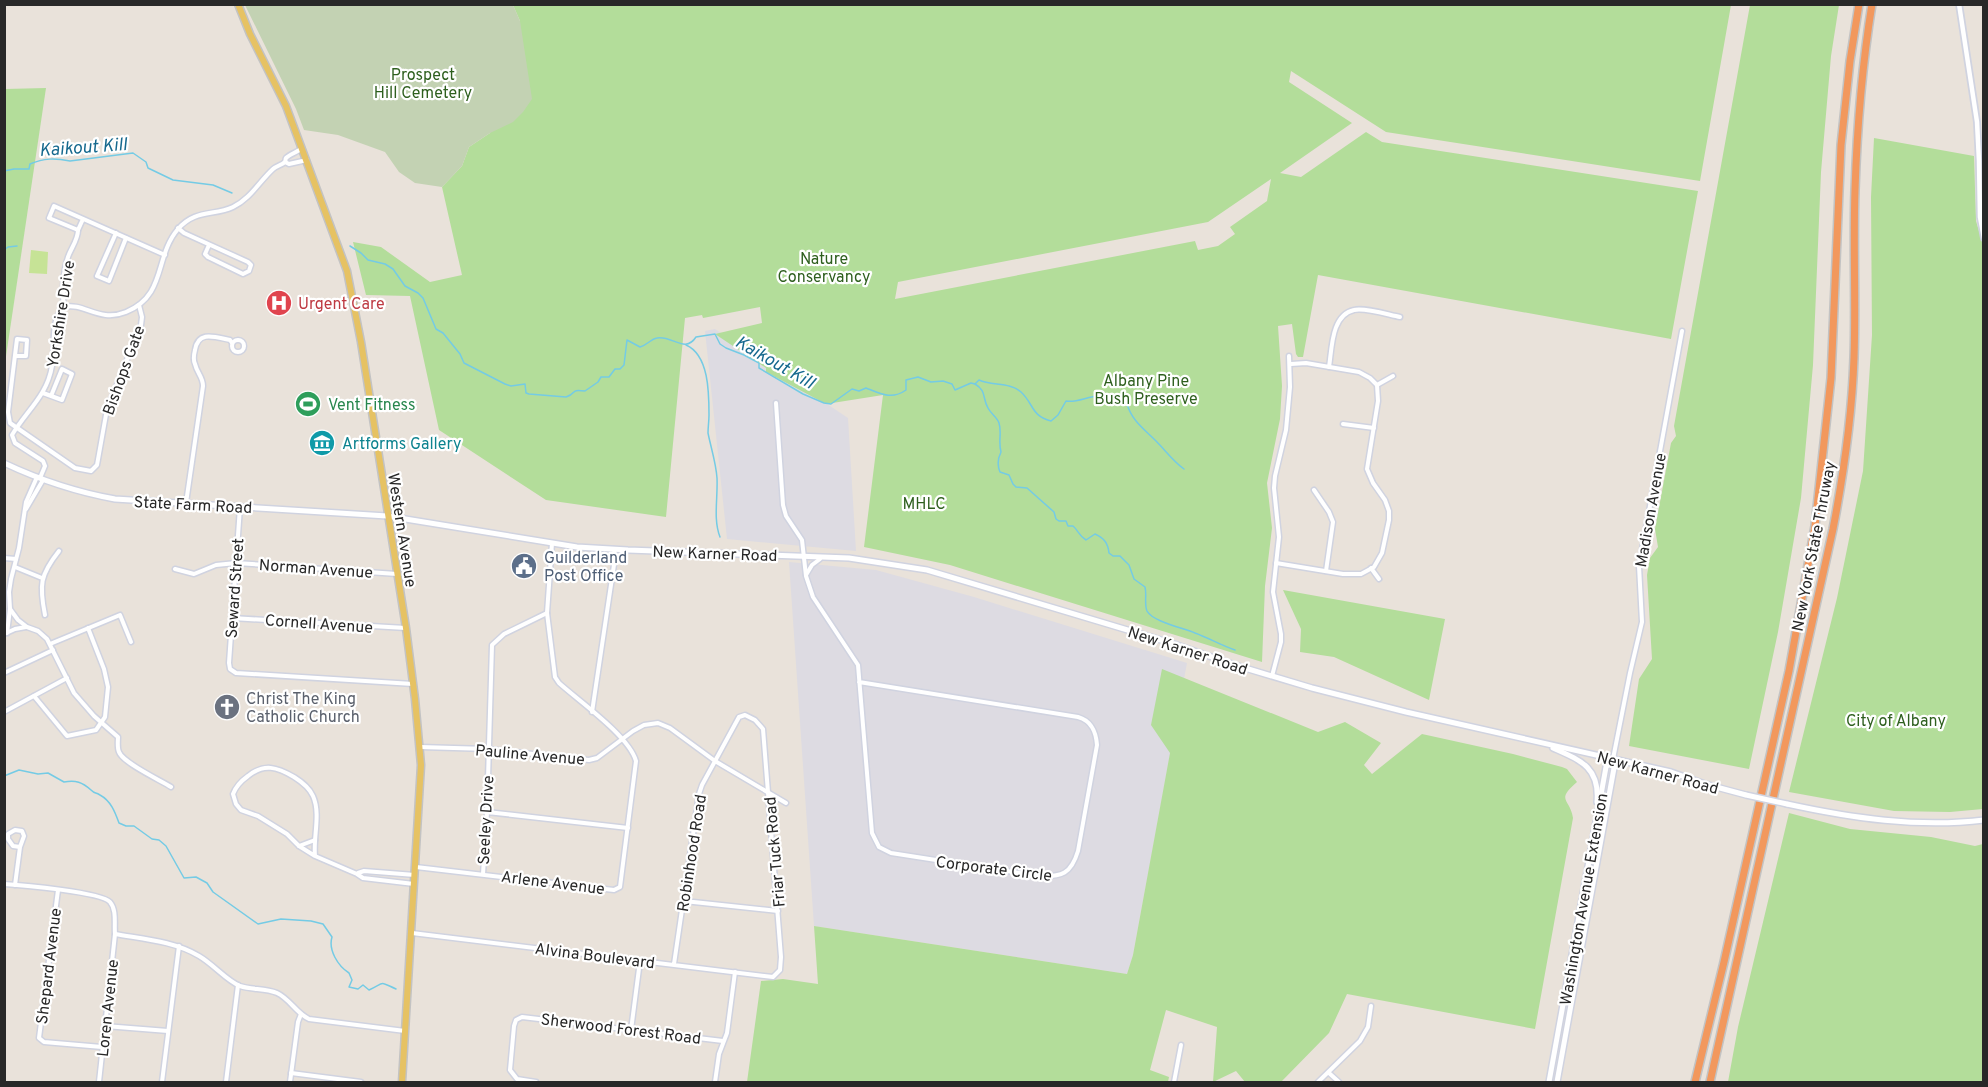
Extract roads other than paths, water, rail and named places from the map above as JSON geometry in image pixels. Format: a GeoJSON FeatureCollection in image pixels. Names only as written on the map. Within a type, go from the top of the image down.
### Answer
{"type":"FeatureCollection","features":[{"type":"Feature","properties":{"kind":"highway","name":"New York State Thruway"},"geometry":{"type":"LineString","coordinates":[[1695,1083],[1789,671],[1815,526],[1831,378],[1840,156],[1858,4]]}},
{"type":"Feature","properties":{"kind":"highway","name":"New York State Thruway"},"geometry":{"type":"LineString","coordinates":[[1710,1083],[1830,540],[1843,471],[1854,358],[1858,126],[1872,4]]}},
{"type":"Feature","properties":{"kind":"main road","name":"Western Avenue"},"geometry":{"type":"LineString","coordinates":[[238,4],[250,34],[286,106],[339,247],[352,294],[406,628],[421,765],[402,1083]]}},
{"type":"Feature","properties":{"kind":"main road","name":"State Farm Road"},"geometry":{"type":"LineString","coordinates":[[4,463],[75,491],[115,499],[387,516]]}},
{"type":"Feature","properties":{"kind":"main road","name":"New Karner Road"},"geometry":{"type":"LineString","coordinates":[[387,516],[552,543],[614,549],[873,561],[941,573],[1272,676],[1406,712],[1671,772],[1746,795],[1839,815],[1887,820],[1954,822],[1983,820]]}},
{"type":"Feature","properties":{"kind":"main road"},"geometry":{"type":"LineString","coordinates":[[1540,742],[1578,759],[1594,775],[1598,790],[1595,833]]}},
{"type":"Feature","properties":{"kind":"main road","name":"Washington Avenue Extension"},"geometry":{"type":"LineString","coordinates":[[1549,1083],[1606,767],[1613,759]]}},
{"type":"Feature","properties":{"kind":"main road","name":"Washington Avenue Extension"},"geometry":{"type":"LineString","coordinates":[[1557,1083],[1614,768],[1613,759]]}},
{"type":"Feature","properties":{"kind":"street"},"geometry":{"type":"LineString","coordinates":[[1959,4],[1977,122],[1980,217],[1983,238]]}},
{"type":"Feature","properties":{"kind":"street"},"geometry":{"type":"LineString","coordinates":[[64,307],[72,306],[112,316],[139,305],[153,291],[165,255],[178,228],[201,214],[226,209],[240,203],[274,168],[302,148]]}},
{"type":"Feature","properties":{"kind":"street"},"geometry":{"type":"LineString","coordinates":[[285,162],[289,164],[307,160]]}},
{"type":"Feature","properties":{"kind":"street"},"geometry":{"type":"LineString","coordinates":[[78,230],[49,218],[54,206],[165,255]]}},
{"type":"Feature","properties":{"kind":"street","name":"Yorkshire Drive"},"geometry":{"type":"LineString","coordinates":[[17,428],[43,393],[52,365],[56,317],[64,307],[63,297],[68,258],[78,236],[82,219]]}},
{"type":"Feature","properties":{"kind":"street"},"geometry":{"type":"LineString","coordinates":[[178,228],[248,262],[251,265],[249,271],[243,274],[208,257],[205,254],[209,244]]}},
{"type":"Feature","properties":{"kind":"street"},"geometry":{"type":"LineString","coordinates":[[116,233],[97,276],[109,281],[126,238]]}},
{"type":"Feature","properties":{"kind":"street","name":"Bishops Gate"},"geometry":{"type":"LineString","coordinates":[[17,428],[75,468],[88,472],[94,470],[97,465],[107,409],[141,325],[139,305]]}},
{"type":"Feature","properties":{"kind":"street"},"geometry":{"type":"LineString","coordinates":[[1329,367],[1337,322],[1346,313],[1358,309],[1400,317]]}},
{"type":"Feature","properties":{"kind":"street","name":"Madison Avenue"},"geometry":{"type":"LineString","coordinates":[[1613,759],[1642,622],[1639,566],[1682,331]]}},
{"type":"Feature","properties":{"kind":"street"},"geometry":{"type":"LineString","coordinates":[[186,503],[203,387],[202,377],[194,363],[196,343],[200,338],[208,336],[230,340],[232,344]]}},
{"type":"Feature","properties":{"kind":"street"},"geometry":{"type":"LineString","coordinates":[[15,356],[26,357],[27,340],[17,339],[15,356],[8,416],[10,423],[17,428],[12,435],[15,443],[44,464],[44,470],[25,510],[9,592],[10,609],[6,633],[27,627]]}},
{"type":"Feature","properties":{"kind":"street"},"geometry":{"type":"LineString","coordinates":[[1272,676],[1281,642],[1273,592],[1279,523],[1274,488],[1286,430],[1291,364],[1289,356]]}},
{"type":"Feature","properties":{"kind":"street"},"geometry":{"type":"LineString","coordinates":[[1276,563],[1354,575],[1377,563],[1382,553],[1389,520],[1385,500],[1373,483],[1367,469],[1378,401],[1377,385],[1359,372],[1306,363],[1291,364]]}},
{"type":"Feature","properties":{"kind":"street"},"geometry":{"type":"LineString","coordinates":[[43,393],[51,396],[62,400],[72,374],[62,369],[51,396]]}},
{"type":"Feature","properties":{"kind":"street"},"geometry":{"type":"LineString","coordinates":[[1377,385],[1393,376]]}},
{"type":"Feature","properties":{"kind":"street","name":"Corporate Circle"},"geometry":{"type":"LineString","coordinates":[[776,403],[783,505],[786,516],[802,540],[806,576],[817,604],[855,659],[872,833],[879,847],[891,853],[1039,876],[1056,877],[1069,869],[1075,862],[1078,850],[1096,745],[1094,729],[1087,721],[1078,717],[859,682]]}},
{"type":"Feature","properties":{"kind":"street"},"geometry":{"type":"LineString","coordinates":[[1342,424],[1374,428]]}},
{"type":"Feature","properties":{"kind":"street"},"geometry":{"type":"LineString","coordinates":[[1314,490],[1333,522],[1326,571]]}},
{"type":"Feature","properties":{"kind":"street","name":"Seward Street"},"geometry":{"type":"LineString","coordinates":[[240,506],[230,669],[236,673],[413,684]]}},
{"type":"Feature","properties":{"kind":"street"},"geometry":{"type":"LineString","coordinates":[[487,812],[628,828],[636,761],[632,752],[622,739],[555,677],[547,627],[552,543]]}},
{"type":"Feature","properties":{"kind":"street"},"geometry":{"type":"LineString","coordinates":[[592,712],[615,558],[614,549]]}},
{"type":"Feature","properties":{"kind":"street"},"geometry":{"type":"LineString","coordinates":[[45,615],[42,578],[59,551]]}},
{"type":"Feature","properties":{"kind":"street"},"geometry":{"type":"LineString","coordinates":[[4,558],[16,559]]}},
{"type":"Feature","properties":{"kind":"street"},"geometry":{"type":"LineString","coordinates":[[806,576],[812,565],[824,558]]}},
{"type":"Feature","properties":{"kind":"street","name":"Norman Avenue"},"geometry":{"type":"LineString","coordinates":[[175,569],[194,574],[216,565],[236,563],[397,574]]}},
{"type":"Feature","properties":{"kind":"street"},"geometry":{"type":"LineString","coordinates":[[15,567],[42,578]]}},
{"type":"Feature","properties":{"kind":"street"},"geometry":{"type":"LineString","coordinates":[[1371,568],[1379,579]]}},
{"type":"Feature","properties":{"kind":"street"},"geometry":{"type":"LineString","coordinates":[[10,609],[18,620],[44,636],[74,693],[102,724],[116,734],[119,752],[171,787]]}},
{"type":"Feature","properties":{"kind":"street","name":"Seeley Drive"},"geometry":{"type":"LineString","coordinates":[[483,874],[487,812],[490,653],[494,642],[508,631],[547,613]]}},
{"type":"Feature","properties":{"kind":"street"},"geometry":{"type":"LineString","coordinates":[[50,644],[120,615],[130,642]]}},
{"type":"Feature","properties":{"kind":"street","name":"Cornell Avenue"},"geometry":{"type":"LineString","coordinates":[[232,618],[406,628]]}},
{"type":"Feature","properties":{"kind":"street"},"geometry":{"type":"LineString","coordinates":[[34,696],[67,736],[96,730],[102,724],[105,717],[108,681],[88,628]]}},
{"type":"Feature","properties":{"kind":"street"},"geometry":{"type":"LineString","coordinates":[[4,673],[53,650]]}},
{"type":"Feature","properties":{"kind":"street"},"geometry":{"type":"LineString","coordinates":[[4,712],[67,678]]}},
{"type":"Feature","properties":{"kind":"street","name":"Robinhood Road"},"geometry":{"type":"LineString","coordinates":[[674,964],[697,801],[702,785],[742,716],[745,715],[755,720],[763,729]]}},
{"type":"Feature","properties":{"kind":"street","name":"Pauline Avenue"},"geometry":{"type":"LineString","coordinates":[[420,747],[488,749],[589,760],[597,758],[644,725],[658,723],[670,728],[715,761],[786,803]]}},
{"type":"Feature","properties":{"kind":"street","name":"Friar Tuck Road"},"geometry":{"type":"LineString","coordinates":[[763,729],[781,957],[778,974]]}},
{"type":"Feature","properties":{"kind":"street"},"geometry":{"type":"LineString","coordinates":[[315,856],[316,808],[314,797],[307,787],[279,769],[265,767],[258,769],[241,782],[235,790],[234,799],[241,810],[258,816],[287,834],[299,846],[315,856],[363,878],[414,884]]}},
{"type":"Feature","properties":{"kind":"street","name":"Arlene Avenue"},"geometry":{"type":"LineString","coordinates":[[357,874],[364,871],[415,871],[483,874],[614,890],[620,884],[628,828]]}},
{"type":"Feature","properties":{"kind":"street"},"geometry":{"type":"LineString","coordinates":[[15,885],[20,847],[24,835],[19,830],[15,830],[8,834],[8,839],[13,846],[20,847]]}},
{"type":"Feature","properties":{"kind":"street"},"geometry":{"type":"LineString","coordinates":[[299,846],[315,840]]}},
{"type":"Feature","properties":{"kind":"street","name":"Loren Avenue"},"geometry":{"type":"LineString","coordinates":[[4,885],[94,895],[107,899],[114,909],[114,933],[99,1083]]}},
{"type":"Feature","properties":{"kind":"street","name":"Shepard Avenue"},"geometry":{"type":"LineString","coordinates":[[58,890],[39,1034],[42,1041],[102,1047]]}},
{"type":"Feature","properties":{"kind":"street"},"geometry":{"type":"LineString","coordinates":[[684,901],[778,911]]}},
{"type":"Feature","properties":{"kind":"street","name":"Alvina Boulevard"},"geometry":{"type":"LineString","coordinates":[[411,932],[768,977],[778,974]]}},
{"type":"Feature","properties":{"kind":"street"},"geometry":{"type":"LineString","coordinates":[[114,933],[179,946],[202,958],[238,986],[276,993],[309,1019],[405,1031]]}},
{"type":"Feature","properties":{"kind":"street"},"geometry":{"type":"LineString","coordinates":[[162,1083],[179,946]]}},
{"type":"Feature","properties":{"kind":"street"},"geometry":{"type":"LineString","coordinates":[[631,1029],[640,961]]}},
{"type":"Feature","properties":{"kind":"street"},"geometry":{"type":"LineString","coordinates":[[715,1083],[723,1041],[727,1033],[735,972]]}},
{"type":"Feature","properties":{"kind":"street"},"geometry":{"type":"LineString","coordinates":[[226,1083],[238,986]]}},
{"type":"Feature","properties":{"kind":"street"},"geometry":{"type":"LineString","coordinates":[[1318,1083],[1360,1041],[1366,1032],[1371,1006]]}},
{"type":"Feature","properties":{"kind":"street"},"geometry":{"type":"LineString","coordinates":[[290,1083],[301,1014]]}},
{"type":"Feature","properties":{"kind":"street","name":"Sherwood Forest Road"},"geometry":{"type":"LineString","coordinates":[[536,1083],[513,1077],[509,1067],[514,1026],[519,1018],[723,1041]]}},
{"type":"Feature","properties":{"kind":"street"},"geometry":{"type":"LineString","coordinates":[[105,1026],[168,1031]]}},
{"type":"Feature","properties":{"kind":"street"},"geometry":{"type":"LineString","coordinates":[[1174,1083],[1181,1045]]}},
{"type":"Feature","properties":{"kind":"street"},"geometry":{"type":"LineString","coordinates":[[291,1073],[361,1083]]}},
{"type":"Feature","properties":{"kind":"street"},"geometry":{"type":"LineString","coordinates":[[1329,1073],[1339,1083]]}},
{"type":"Feature","properties":{"kind":"waterway","name":"Kaikout Kill"},"geometry":{"type":"LineString","coordinates":[[4,171],[29,169],[30,164],[45,160],[70,161],[133,153],[146,162],[148,168],[173,180],[213,185],[232,193]]}},
{"type":"Feature","properties":{"kind":"waterway"},"geometry":{"type":"LineString","coordinates":[[4,250],[17,246]]}},
{"type":"Feature","properties":{"kind":"waterway","name":"Kaikout Kill"},"geometry":{"type":"LineString","coordinates":[[350,246],[368,260],[385,264],[393,269],[405,286],[423,298],[436,329],[443,333],[460,354],[464,363],[505,384],[511,386],[525,384],[526,393],[529,394],[566,397],[575,391],[585,391],[601,377],[609,377],[615,369],[620,369],[624,365],[627,340],[640,347],[657,338],[687,344],[696,337],[715,334],[720,344],[726,348],[759,363],[759,368],[803,394],[824,403],[831,404],[852,389],[859,391],[866,388],[886,395],[896,395],[906,390],[906,380],[918,377],[931,382],[943,381],[952,384],[955,390],[971,383],[975,384],[979,380],[1006,385],[1021,392],[1036,413],[1051,421],[1058,415],[1066,401],[1099,396],[1113,399],[1127,404],[1139,424],[1184,469]]}},
{"type":"Feature","properties":{"kind":"waterway"},"geometry":{"type":"LineString","coordinates":[[686,345],[699,357],[706,376],[709,396],[708,433],[715,461],[716,516],[720,537]]}},
{"type":"Feature","properties":{"kind":"waterway"},"geometry":{"type":"LineString","coordinates":[[975,384],[983,392],[988,408],[999,423],[1001,452],[998,464],[1000,472],[1009,475],[1016,487],[1027,488],[1054,512],[1056,519],[1066,521],[1068,526],[1073,526],[1086,540],[1095,534],[1103,539],[1109,553],[1113,556],[1120,556],[1129,565],[1134,579],[1145,587],[1146,608],[1150,615],[1235,650]]}},
{"type":"Feature","properties":{"kind":"waterway"},"geometry":{"type":"LineString","coordinates":[[4,776],[19,770],[38,774],[48,773],[64,782],[82,783],[107,800],[119,823],[134,826],[166,846],[184,878],[196,877],[207,883],[213,892],[258,924],[281,919],[323,924],[332,937],[331,947],[335,957],[352,980],[349,987],[358,989],[363,985],[369,990],[382,984],[396,989]]}},
{"type":"Feature","properties":{"kind":"place","name":"Urgent Care"},"geometry":{"type":"Point","coordinates":[279,303]}},
{"type":"Feature","properties":{"kind":"place","name":"Vent Fitness"},"geometry":{"type":"Point","coordinates":[308,404]}},
{"type":"Feature","properties":{"kind":"place","name":"Artforms Gallery"},"geometry":{"type":"Point","coordinates":[322,443]}},
{"type":"Feature","properties":{"kind":"place","name":"Guilderland Post Office"},"geometry":{"type":"Point","coordinates":[524,566]}},
{"type":"Feature","properties":{"kind":"place","name":"Christ The King Catholic Church"},"geometry":{"type":"Point","coordinates":[227,707]}},
{"type":"Feature","properties":{"kind":"park label","name":"Prospect Hill Cemetery"},"geometry":{"type":"Point","coordinates":[423,83]}},
{"type":"Feature","properties":{"kind":"park label","name":"Nature Conservancy"},"geometry":{"type":"Point","coordinates":[824,267]}},
{"type":"Feature","properties":{"kind":"park label","name":"Albany Pine Bush Preserve"},"geometry":{"type":"Point","coordinates":[1146,389]}},
{"type":"Feature","properties":{"kind":"park label","name":"MHLC"},"geometry":{"type":"Point","coordinates":[924,503]}},
{"type":"Feature","properties":{"kind":"park label","name":"City of Albany"},"geometry":{"type":"Point","coordinates":[1896,720]}}]}
